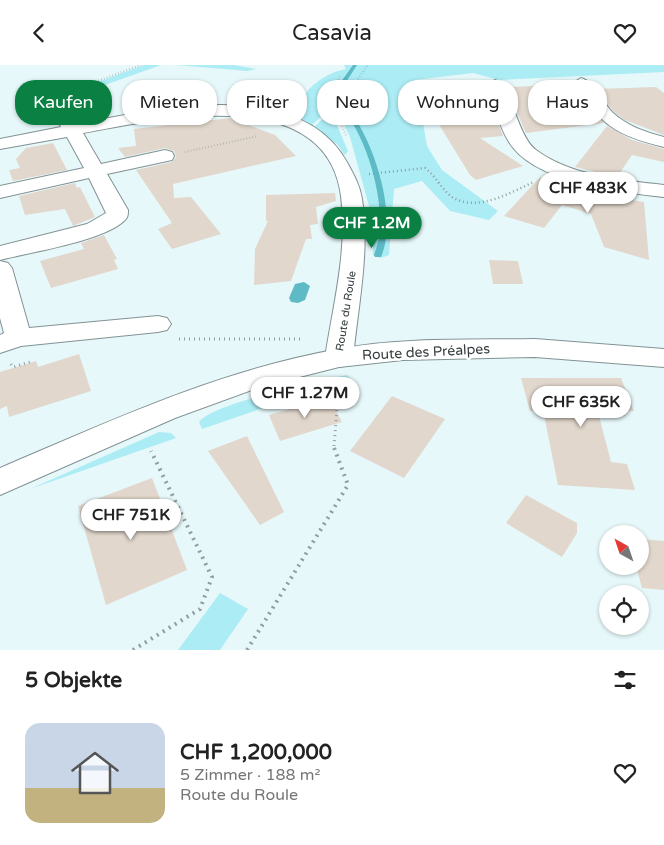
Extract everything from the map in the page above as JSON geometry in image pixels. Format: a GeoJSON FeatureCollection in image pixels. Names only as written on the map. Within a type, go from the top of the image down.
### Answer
{"type":"FeatureCollection","features":[{"type":"Feature","properties":{"kind":"street","name":"Route du Roule"},"geometry":{"type":"LineString","coordinates":[[0,144],[178,111],[213,109],[252,112],[280,119],[309,131],[333,150],[349,182],[353,204],[353,267],[339,371]]}},
{"type":"Feature","properties":{"kind":"street"},"geometry":{"type":"LineString","coordinates":[[607,118],[616,126],[638,136],[664,142]]}},
{"type":"Feature","properties":{"kind":"street"},"geometry":{"type":"LineString","coordinates":[[0,253],[95,229],[117,216],[117,210],[71,125]]}},
{"type":"Feature","properties":{"kind":"street"},"geometry":{"type":"LineString","coordinates":[[511,125],[518,142],[532,155],[562,170],[604,183],[664,191]]}},
{"type":"Feature","properties":{"kind":"street"},"geometry":{"type":"LineString","coordinates":[[0,191],[165,156]]}},
{"type":"Feature","properties":{"kind":"street"},"geometry":{"type":"LineString","coordinates":[[0,268],[9,341],[158,324]]}},
{"type":"Feature","properties":{"kind":"street","name":"Route des Préalpes"},"geometry":{"type":"LineString","coordinates":[[0,482],[164,410],[254,379],[339,371],[403,351],[535,348],[664,358]]}},
{"type":"Feature","properties":{"kind":"path"},"geometry":{"type":"LineString","coordinates":[[101,80],[141,65]]}},
{"type":"Feature","properties":{"kind":"path"},"geometry":{"type":"LineString","coordinates":[[357,80],[368,65]]}},
{"type":"Feature","properties":{"kind":"path"},"geometry":{"type":"LineString","coordinates":[[339,80],[342,75]]}},
{"type":"Feature","properties":{"kind":"path"},"geometry":{"type":"LineString","coordinates":[[341,125],[350,143],[351,157],[341,164]]}},
{"type":"Feature","properties":{"kind":"path"},"geometry":{"type":"LineString","coordinates":[[165,156],[254,137]]}},
{"type":"Feature","properties":{"kind":"path"},"geometry":{"type":"LineString","coordinates":[[366,175],[409,168],[425,168],[435,175],[443,189],[468,204],[483,203],[562,170]]}},
{"type":"Feature","properties":{"kind":"path"},"geometry":{"type":"LineString","coordinates":[[247,650],[348,485],[333,444],[339,371]]}},
{"type":"Feature","properties":{"kind":"path"},"geometry":{"type":"LineString","coordinates":[[134,650],[200,609],[212,577],[152,451]]}},
{"type":"Feature","properties":{"kind":"shaded area"},"geometry":{"type":"Polygon","coordinates":[[[144,65],[161,65],[112,82],[112,80],[103,80],[144,65]]]}},
{"type":"Feature","properties":{"kind":"shaded area"},"geometry":{"type":"Polygon","coordinates":[[[176,65],[234,65],[256,69],[247,71],[176,65]]]}},
{"type":"Feature","properties":{"kind":"shaded area"},"geometry":{"type":"Polygon","coordinates":[[[344,65],[664,65],[664,72],[499,80],[473,73],[415,80],[398,80],[398,125],[423,125],[427,146],[442,170],[498,211],[489,220],[450,211],[422,181],[394,189],[389,255],[381,258],[373,255],[372,217],[350,137],[344,125],[388,125],[388,80],[320,80],[334,72],[346,69],[344,65]]]}},
{"type":"Feature","properties":{"kind":"shaded area"},"geometry":{"type":"Polygon","coordinates":[[[317,82],[317,120],[311,126],[307,124],[307,92],[317,82]]]}},
{"type":"Feature","properties":{"kind":"shaded area"},"geometry":{"type":"Polygon","coordinates":[[[317,124],[337,125],[348,151],[345,155],[337,144],[314,127],[317,124]]]}},
{"type":"Feature","properties":{"kind":"shaded area"},"geometry":{"type":"Polygon","coordinates":[[[304,282],[310,286],[305,300],[298,303],[291,302],[289,298],[295,284],[304,282]]]}},
{"type":"Feature","properties":{"kind":"shaded area"},"geometry":{"type":"Polygon","coordinates":[[[347,375],[350,378],[202,429],[199,422],[224,407],[245,400],[347,375]]]}},
{"type":"Feature","properties":{"kind":"shaded area"},"geometry":{"type":"Polygon","coordinates":[[[159,432],[171,433],[176,438],[30,489],[159,432]]]}},
{"type":"Feature","properties":{"kind":"shaded area"},"geometry":{"type":"Polygon","coordinates":[[[220,593],[248,609],[220,650],[178,650],[220,593]]]}},
{"type":"Feature","properties":{"kind":"building"},"geometry":{"type":"Polygon","coordinates":[[[528,86],[528,125],[588,125],[526,133],[518,115],[518,87],[528,86]]]}},
{"type":"Feature","properties":{"kind":"building"},"geometry":{"type":"Polygon","coordinates":[[[656,87],[664,93],[664,135],[625,120],[613,111],[607,103],[607,89],[656,87]]]}},
{"type":"Feature","properties":{"kind":"building"},"geometry":{"type":"Polygon","coordinates":[[[227,118],[227,125],[249,125],[275,135],[296,156],[173,184],[174,198],[191,197],[221,234],[172,249],[158,229],[172,223],[136,170],[172,162],[176,157],[174,151],[165,148],[125,157],[118,148],[136,146],[134,129],[169,125],[217,125],[217,119],[227,118]]]}},
{"type":"Feature","properties":{"kind":"building"},"geometry":{"type":"Polygon","coordinates":[[[439,125],[499,125],[503,136],[480,138],[523,166],[476,180],[470,175],[439,125]]]}},
{"type":"Feature","properties":{"kind":"building"},"geometry":{"type":"Polygon","coordinates":[[[607,126],[632,140],[664,149],[664,162],[632,155],[617,177],[575,167],[607,126]]]}},
{"type":"Feature","properties":{"kind":"building"},"geometry":{"type":"Polygon","coordinates":[[[53,143],[67,170],[13,181],[9,170],[20,168],[16,159],[26,148],[53,143]]]}},
{"type":"Feature","properties":{"kind":"building"},"geometry":{"type":"Polygon","coordinates":[[[540,177],[559,189],[565,181],[608,191],[604,196],[644,202],[649,260],[604,247],[591,214],[562,205],[544,228],[504,216],[540,177]]]}},
{"type":"Feature","properties":{"kind":"building"},"geometry":{"type":"Polygon","coordinates":[[[75,183],[77,188],[80,187],[95,217],[73,226],[65,209],[25,215],[19,196],[75,183]]]}},
{"type":"Feature","properties":{"kind":"building"},"geometry":{"type":"Polygon","coordinates":[[[335,193],[336,201],[316,207],[318,224],[310,225],[312,239],[306,239],[291,281],[254,285],[255,249],[268,221],[266,221],[266,195],[335,193]]]}},
{"type":"Feature","properties":{"kind":"building"},"geometry":{"type":"Polygon","coordinates":[[[104,235],[117,259],[114,260],[118,269],[51,288],[40,261],[84,249],[81,243],[104,235]]]}},
{"type":"Feature","properties":{"kind":"building"},"geometry":{"type":"Polygon","coordinates":[[[489,260],[518,261],[523,284],[493,284],[489,260]]]}},
{"type":"Feature","properties":{"kind":"building"},"geometry":{"type":"Polygon","coordinates":[[[79,354],[91,391],[9,417],[7,406],[0,409],[0,372],[36,361],[38,367],[79,354]]]}},
{"type":"Feature","properties":{"kind":"building"},"geometry":{"type":"Polygon","coordinates":[[[521,378],[621,378],[634,411],[623,411],[625,416],[599,416],[611,462],[627,464],[635,490],[558,485],[544,415],[539,415],[538,411],[530,411],[521,378]]]}},
{"type":"Feature","properties":{"kind":"building"},"geometry":{"type":"Polygon","coordinates":[[[392,396],[445,419],[404,478],[350,451],[392,396]]]}},
{"type":"Feature","properties":{"kind":"building"},"geometry":{"type":"Polygon","coordinates":[[[329,398],[342,422],[280,441],[269,415],[329,398]]]}},
{"type":"Feature","properties":{"kind":"building"},"geometry":{"type":"Polygon","coordinates":[[[247,436],[284,512],[260,525],[208,451],[247,436]]]}},
{"type":"Feature","properties":{"kind":"building"},"geometry":{"type":"Polygon","coordinates":[[[152,478],[187,570],[106,605],[78,506],[152,478]]]}},
{"type":"Feature","properties":{"kind":"building"},"geometry":{"type":"Polygon","coordinates":[[[526,495],[577,523],[577,533],[562,557],[506,523],[526,495]]]}},
{"type":"Feature","properties":{"kind":"building"},"geometry":{"type":"Polygon","coordinates":[[[649,540],[664,541],[664,590],[649,589],[649,585],[641,585],[638,575],[649,575],[649,540]]]}},
{"type":"Feature","properties":{"kind":"waterway"},"geometry":{"type":"LineString","coordinates":[[345,80],[355,65]]}},
{"type":"Feature","properties":{"kind":"waterway"},"geometry":{"type":"LineString","coordinates":[[358,125],[366,143],[381,199],[384,229],[378,255]]}}]}
